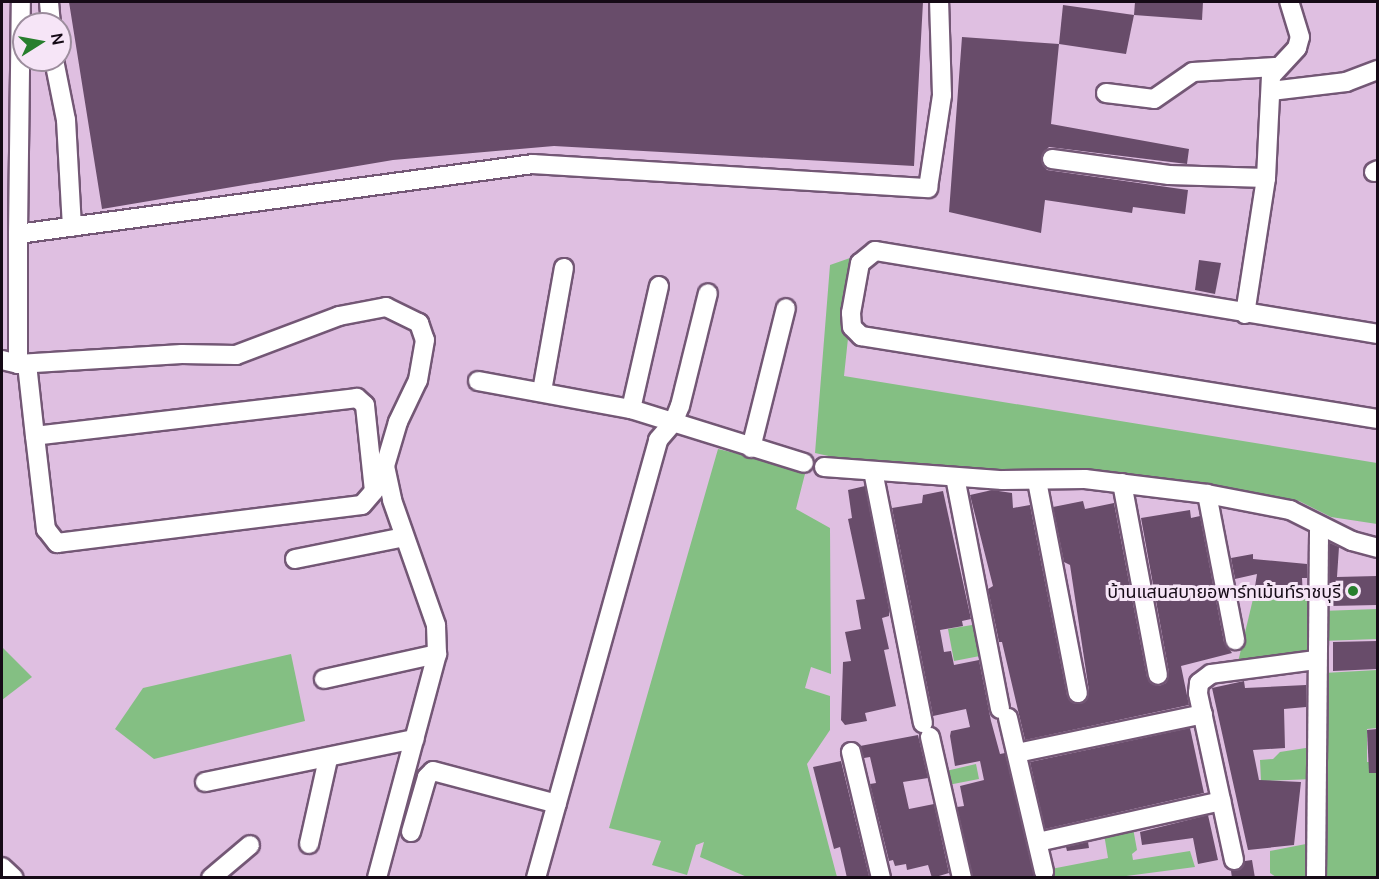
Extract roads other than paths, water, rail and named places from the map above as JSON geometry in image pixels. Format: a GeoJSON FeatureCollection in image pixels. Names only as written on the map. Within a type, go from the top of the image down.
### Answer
{"type":"FeatureCollection","features":[{"type":"Feature","properties":{"kind":"street"},"geometry":{"type":"LineString","coordinates":[[21,2],[16,363],[35,436],[46,529],[57,543],[362,505],[374,492],[365,405],[351,398],[35,436]]}},
{"type":"Feature","properties":{"kind":"street"},"geometry":{"type":"LineString","coordinates":[[18,234],[533,164],[928,188],[942,95],[939,2]]}},
{"type":"Feature","properties":{"kind":"street"},"geometry":{"type":"LineString","coordinates":[[1245,314],[1266,178],[1271,76],[1275,67],[1297,48],[1300,37],[1289,2]]}},
{"type":"Feature","properties":{"kind":"street"},"geometry":{"type":"LineString","coordinates":[[1106,93],[1154,99],[1193,72],[1275,67]]}},
{"type":"Feature","properties":{"kind":"street"},"geometry":{"type":"LineString","coordinates":[[1271,91],[1346,82],[1377,70]]}},
{"type":"Feature","properties":{"kind":"street"},"geometry":{"type":"LineString","coordinates":[[56,72],[66,120],[72,227]]}},
{"type":"Feature","properties":{"kind":"street"},"geometry":{"type":"LineString","coordinates":[[1052,159],[1169,175],[1266,178]]}},
{"type":"Feature","properties":{"kind":"street"},"geometry":{"type":"LineString","coordinates":[[1377,333],[1245,314],[875,251],[860,263],[851,313],[852,327],[861,336],[1377,419]]}},
{"type":"Feature","properties":{"kind":"street"},"geometry":{"type":"LineString","coordinates":[[542,391],[564,268]]}},
{"type":"Feature","properties":{"kind":"street"},"geometry":{"type":"LineString","coordinates":[[631,409],[659,286]]}},
{"type":"Feature","properties":{"kind":"street"},"geometry":{"type":"LineString","coordinates":[[536,878],[658,440],[673,423],[708,293]]}},
{"type":"Feature","properties":{"kind":"street"},"geometry":{"type":"LineString","coordinates":[[16,363],[182,354],[236,355],[291,338],[339,316],[386,307],[419,322],[425,340],[418,380],[393,438],[385,466],[404,537],[436,625],[437,654],[377,878]]}},
{"type":"Feature","properties":{"kind":"street"},"geometry":{"type":"LineString","coordinates":[[751,448],[786,308]]}},
{"type":"Feature","properties":{"kind":"street"},"geometry":{"type":"LineString","coordinates":[[478,381],[631,409],[804,463]]}},
{"type":"Feature","properties":{"kind":"street"},"geometry":{"type":"LineString","coordinates":[[368,442],[393,438]]}},
{"type":"Feature","properties":{"kind":"street"},"geometry":{"type":"LineString","coordinates":[[824,467],[1037,481],[1085,479],[1207,494],[1290,510],[1319,526],[1377,548]]}},
{"type":"Feature","properties":{"kind":"street"},"geometry":{"type":"LineString","coordinates":[[873,471],[926,730],[962,878]]}},
{"type":"Feature","properties":{"kind":"street"},"geometry":{"type":"LineString","coordinates":[[955,477],[1004,714],[1017,753],[1044,872]]}},
{"type":"Feature","properties":{"kind":"street"},"geometry":{"type":"LineString","coordinates":[[1037,481],[1078,693]]}},
{"type":"Feature","properties":{"kind":"street"},"geometry":{"type":"LineString","coordinates":[[1122,483],[1158,675]]}},
{"type":"Feature","properties":{"kind":"street"},"geometry":{"type":"LineString","coordinates":[[1207,494],[1235,640]]}},
{"type":"Feature","properties":{"kind":"street"},"geometry":{"type":"LineString","coordinates":[[1316,878],[1316,660],[1319,526]]}},
{"type":"Feature","properties":{"kind":"street"},"geometry":{"type":"LineString","coordinates":[[295,559],[404,537]]}},
{"type":"Feature","properties":{"kind":"street"},"geometry":{"type":"LineString","coordinates":[[324,679],[437,654]]}},
{"type":"Feature","properties":{"kind":"street"},"geometry":{"type":"LineString","coordinates":[[1234,860],[1198,693],[1204,677],[1316,660]]}},
{"type":"Feature","properties":{"kind":"street"},"geometry":{"type":"LineString","coordinates":[[1017,753],[1203,714]]}},
{"type":"Feature","properties":{"kind":"street"},"geometry":{"type":"LineString","coordinates":[[205,782],[328,759],[415,739]]}},
{"type":"Feature","properties":{"kind":"street"},"geometry":{"type":"LineString","coordinates":[[851,752],[881,878]]}},
{"type":"Feature","properties":{"kind":"street"},"geometry":{"type":"LineString","coordinates":[[309,844],[328,759]]}},
{"type":"Feature","properties":{"kind":"street"},"geometry":{"type":"LineString","coordinates":[[411,832],[427,777],[433,771],[557,804]]}},
{"type":"Feature","properties":{"kind":"street"},"geometry":{"type":"LineString","coordinates":[[1038,842],[1221,801]]}},
{"type":"Feature","properties":{"kind":"street"},"geometry":{"type":"LineString","coordinates":[[211,878],[250,845]]}},
{"type":"Feature","properties":{"kind":"street"},"geometry":{"type":"LineString","coordinates":[[2,867],[14,878]]}},
{"type":"Feature","properties":{"kind":"place","name":"บ้านแสนสบายอพาร์ทเม้นท์ราชบุรี"},"geometry":{"type":"Point","coordinates":[1353,591]}}]}
